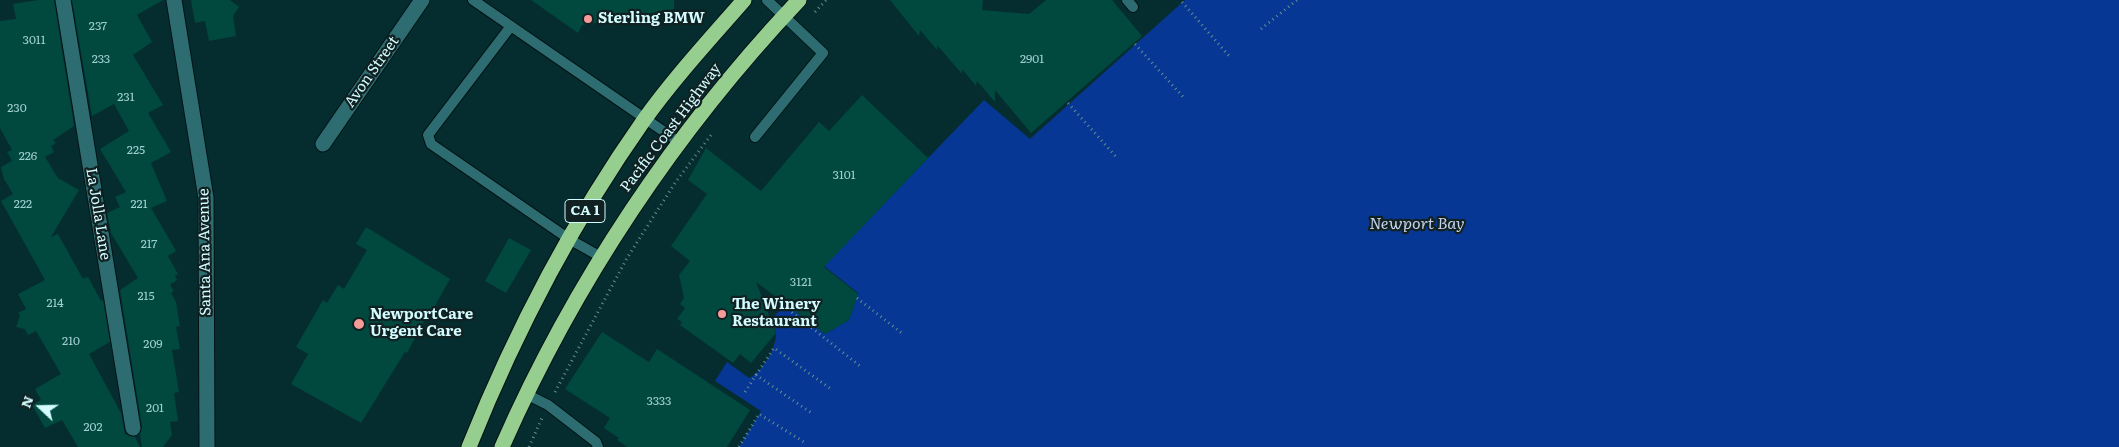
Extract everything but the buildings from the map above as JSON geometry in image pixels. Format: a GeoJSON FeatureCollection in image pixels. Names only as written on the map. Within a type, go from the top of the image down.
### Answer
{"type":"FeatureCollection","features":[{"type":"Feature","properties":{"kind":"highway","name":"Pacific Coast Highway"},"geometry":{"type":"LineString","coordinates":[[469,447],[511,348],[569,238],[595,194],[645,119],[744,0]]}},
{"type":"Feature","properties":{"kind":"highway","name":"Pacific Coast Highway"},"geometry":{"type":"LineString","coordinates":[[502,447],[526,394],[601,257],[680,142],[799,0]]}},
{"type":"Feature","properties":{"kind":"street","name":"La Jolla Lane"},"geometry":{"type":"LineString","coordinates":[[62,0],[133,428]]}},
{"type":"Feature","properties":{"kind":"street","name":"Santa Ana Avenue"},"geometry":{"type":"LineString","coordinates":[[174,0],[206,198],[207,447]]}},
{"type":"Feature","properties":{"kind":"street","name":"Avon Street"},"geometry":{"type":"LineString","coordinates":[[323,144],[422,0]]}},
{"type":"Feature","properties":{"kind":"lane"},"geometry":{"type":"LineString","coordinates":[[474,0],[680,142]]}},
{"type":"Feature","properties":{"kind":"lane"},"geometry":{"type":"LineString","coordinates":[[755,138],[823,53],[767,0]]}},
{"type":"Feature","properties":{"kind":"lane"},"geometry":{"type":"LineString","coordinates":[[511,26],[428,135],[431,144],[569,238],[601,257]]}},
{"type":"Feature","properties":{"kind":"lane"},"geometry":{"type":"LineString","coordinates":[[526,394],[548,405],[596,442],[598,447]]}},
{"type":"Feature","properties":{"kind":"path"},"geometry":{"type":"LineString","coordinates":[[797,30],[826,0]]}},
{"type":"Feature","properties":{"kind":"path"},"geometry":{"type":"LineString","coordinates":[[1288,0],[1291,4]]}},
{"type":"Feature","properties":{"kind":"path"},"geometry":{"type":"LineString","coordinates":[[1261,29],[1296,0]]}},
{"type":"Feature","properties":{"kind":"path"},"geometry":{"type":"LineString","coordinates":[[1182,2],[1229,56]]}},
{"type":"Feature","properties":{"kind":"path"},"geometry":{"type":"LineString","coordinates":[[1135,44],[1185,99]]}},
{"type":"Feature","properties":{"kind":"path"},"geometry":{"type":"LineString","coordinates":[[1068,102],[1118,159]]}},
{"type":"Feature","properties":{"kind":"path"},"geometry":{"type":"LineString","coordinates":[[530,447],[548,405],[592,318],[627,258],[676,183],[716,127]]}},
{"type":"Feature","properties":{"kind":"path"},"geometry":{"type":"LineString","coordinates":[[857,298],[903,334]]}},
{"type":"Feature","properties":{"kind":"path"},"geometry":{"type":"LineString","coordinates":[[784,306],[860,366]]}},
{"type":"Feature","properties":{"kind":"path"},"geometry":{"type":"LineString","coordinates":[[745,392],[774,348],[831,388]]}},
{"type":"Feature","properties":{"kind":"path"},"geometry":{"type":"LineString","coordinates":[[756,374],[813,414]]}},
{"type":"Feature","properties":{"kind":"path"},"geometry":{"type":"LineString","coordinates":[[739,447],[759,414],[804,442]]}},
{"type":"Feature","properties":{"kind":"water","name":"Newport Bay"},"geometry":{"type":"Polygon","coordinates":[[[1185,0],[2119,0],[2119,447],[739,447],[761,411],[715,381],[727,362],[749,378],[759,371],[774,346],[776,332],[771,319],[793,298],[795,299],[792,309],[825,334],[849,320],[858,293],[824,266],[984,100],[1030,139],[1185,0]]]}},
{"type":"Feature","properties":{"kind":"place","name":"Sterling BMW"},"geometry":{"type":"Point","coordinates":[588,19]}},
{"type":"Feature","properties":{"kind":"place","name":"The Winery Restaurant"},"geometry":{"type":"Point","coordinates":[722,314]}},
{"type":"Feature","properties":{"kind":"place","name":"NewportCare Urgent Care"},"geometry":{"type":"Point","coordinates":[359,324]}}]}
